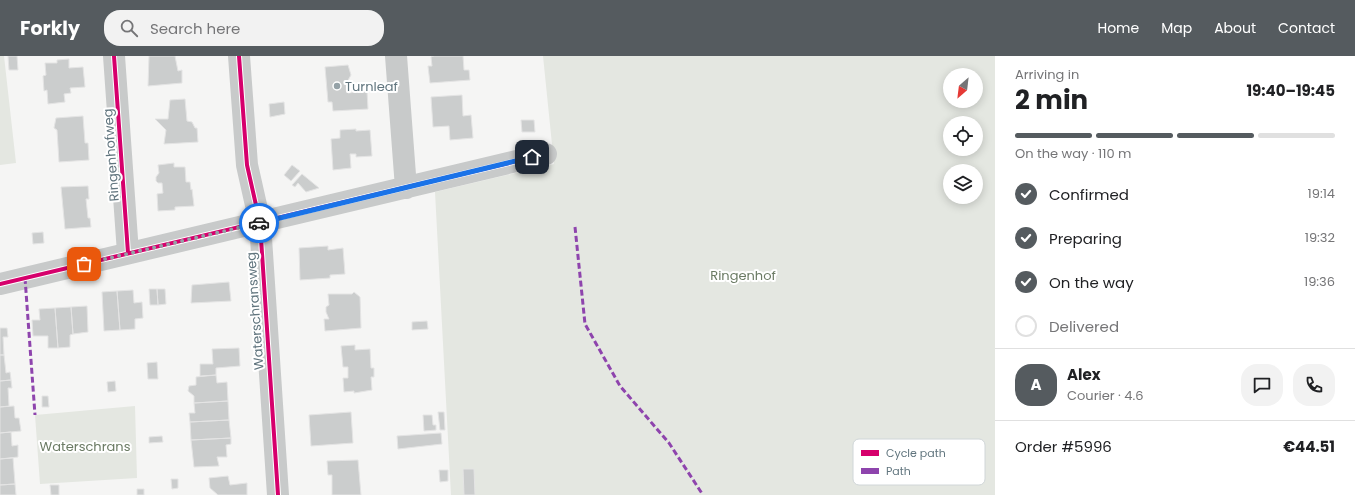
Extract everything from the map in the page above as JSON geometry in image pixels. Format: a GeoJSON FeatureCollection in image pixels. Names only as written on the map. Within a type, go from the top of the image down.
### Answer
{"type":"FeatureCollection","features":[{"type":"Feature","properties":{"kind":"street","name":"Ringenhofweg"},"geometry":{"type":"LineString","coordinates":[[114,56],[128,253]]}},
{"type":"Feature","properties":{"kind":"street","name":"Waterschransweg"},"geometry":{"type":"LineString","coordinates":[[239,56],[247,165],[260,223],[278,495]]}},
{"type":"Feature","properties":{"kind":"street"},"geometry":{"type":"LineString","coordinates":[[396,56],[406,188]]}},
{"type":"Feature","properties":{"kind":"street"},"geometry":{"type":"LineString","coordinates":[[0,284],[546,154]]}},
{"type":"Feature","properties":{"kind":"green space"},"geometry":{"type":"Polygon","coordinates":[[[0,56],[4,56],[16,163],[0,165],[0,56]]]}},
{"type":"Feature","properties":{"kind":"green space","name":"Ringenhof"},"geometry":{"type":"Polygon","coordinates":[[[543,56],[995,56],[995,495],[451,495],[435,192],[554,164],[543,56]]]}},
{"type":"Feature","properties":{"kind":"green space","name":"Waterschrans"},"geometry":{"type":"Polygon","coordinates":[[[135,406],[137,478],[40,484],[35,415],[135,406]]]}},
{"type":"Feature","properties":{"kind":"building"},"geometry":{"type":"Polygon","coordinates":[[[8,56],[17,56],[18,70],[9,70],[8,56]]]}},
{"type":"Feature","properties":{"kind":"building"},"geometry":{"type":"Polygon","coordinates":[[[149,56],[175,56],[178,71],[182,70],[182,83],[148,86],[149,56]]]}},
{"type":"Feature","properties":{"kind":"building"},"geometry":{"type":"Polygon","coordinates":[[[463,56],[464,70],[469,70],[470,80],[430,83],[428,66],[432,66],[431,57],[463,56]]]}},
{"type":"Feature","properties":{"kind":"building"},"geometry":{"type":"Polygon","coordinates":[[[69,59],[69,68],[83,67],[85,87],[70,88],[71,93],[64,94],[65,102],[48,104],[47,90],[44,91],[43,76],[46,75],[45,63],[57,63],[57,60],[69,59]]]}},
{"type":"Feature","properties":{"kind":"building","name":"Turnleaf"},"geometry":{"type":"Polygon","coordinates":[[[348,65],[351,75],[347,82],[348,93],[367,91],[368,109],[333,111],[332,102],[328,102],[325,67],[348,65]]]}},
{"type":"Feature","properties":{"kind":"building"},"geometry":{"type":"Polygon","coordinates":[[[462,95],[463,116],[471,115],[473,138],[450,140],[449,126],[433,127],[431,97],[462,95]]]}},
{"type":"Feature","properties":{"kind":"building"},"geometry":{"type":"Polygon","coordinates":[[[185,99],[187,121],[192,122],[195,128],[197,128],[198,142],[164,144],[166,130],[155,119],[168,119],[170,100],[185,99]]]}},
{"type":"Feature","properties":{"kind":"building"},"geometry":{"type":"Polygon","coordinates":[[[284,102],[285,114],[270,117],[269,104],[284,102]]]}},
{"type":"Feature","properties":{"kind":"building"},"geometry":{"type":"Polygon","coordinates":[[[83,116],[85,143],[88,143],[89,160],[59,162],[57,130],[54,128],[56,118],[83,116]]]}},
{"type":"Feature","properties":{"kind":"building"},"geometry":{"type":"Polygon","coordinates":[[[521,120],[534,120],[535,132],[522,132],[521,120]]]}},
{"type":"Feature","properties":{"kind":"building"},"geometry":{"type":"Polygon","coordinates":[[[356,129],[356,131],[370,130],[372,156],[356,157],[356,154],[350,154],[351,168],[333,170],[331,139],[340,138],[340,130],[356,129]]]}},
{"type":"Feature","properties":{"kind":"building"},"geometry":{"type":"Polygon","coordinates":[[[174,163],[174,167],[185,167],[186,182],[190,182],[194,206],[175,207],[175,210],[158,211],[157,194],[163,193],[162,183],[158,183],[156,181],[156,177],[159,173],[158,165],[174,163]]]}},
{"type":"Feature","properties":{"kind":"building"},"geometry":{"type":"Polygon","coordinates":[[[292,165],[300,171],[291,181],[284,175],[292,165]]]}},
{"type":"Feature","properties":{"kind":"building"},"geometry":{"type":"Polygon","coordinates":[[[302,174],[319,188],[306,192],[298,183],[295,187],[292,185],[302,174]]]}},
{"type":"Feature","properties":{"kind":"building"},"geometry":{"type":"Polygon","coordinates":[[[88,186],[89,199],[86,199],[88,218],[90,218],[91,227],[65,229],[61,187],[88,186]]]}},
{"type":"Feature","properties":{"kind":"building"},"geometry":{"type":"Polygon","coordinates":[[[43,232],[44,243],[33,244],[32,233],[43,232]]]}},
{"type":"Feature","properties":{"kind":"building"},"geometry":{"type":"Polygon","coordinates":[[[328,246],[328,250],[343,248],[345,274],[330,275],[330,278],[300,280],[299,248],[328,246]]]}},
{"type":"Feature","properties":{"kind":"building"},"geometry":{"type":"Polygon","coordinates":[[[229,282],[231,301],[191,303],[192,285],[229,282]]]}},
{"type":"Feature","properties":{"kind":"building"},"geometry":{"type":"Polygon","coordinates":[[[149,289],[157,289],[158,305],[150,305],[149,289]]]}},
{"type":"Feature","properties":{"kind":"building"},"geometry":{"type":"Polygon","coordinates":[[[157,289],[165,289],[166,304],[158,305],[157,289]]]}},
{"type":"Feature","properties":{"kind":"building"},"geometry":{"type":"Polygon","coordinates":[[[133,290],[134,303],[142,302],[143,318],[135,319],[135,329],[120,330],[117,291],[133,290]]]}},
{"type":"Feature","properties":{"kind":"building"},"geometry":{"type":"Polygon","coordinates":[[[117,291],[120,330],[104,331],[102,292],[117,291]]]}},
{"type":"Feature","properties":{"kind":"building"},"geometry":{"type":"Polygon","coordinates":[[[354,292],[360,297],[361,328],[325,331],[324,319],[329,319],[326,312],[326,307],[329,305],[328,294],[352,294],[354,292]]]}},
{"type":"Feature","properties":{"kind":"building"},"geometry":{"type":"Polygon","coordinates":[[[87,306],[88,332],[73,334],[71,307],[87,306]]]}},
{"type":"Feature","properties":{"kind":"building"},"geometry":{"type":"Polygon","coordinates":[[[71,307],[73,334],[70,335],[70,347],[58,348],[55,308],[71,307]]]}},
{"type":"Feature","properties":{"kind":"building"},"geometry":{"type":"Polygon","coordinates":[[[55,308],[58,348],[48,348],[48,336],[33,336],[32,320],[40,320],[39,309],[55,308]]]}},
{"type":"Feature","properties":{"kind":"building"},"geometry":{"type":"Polygon","coordinates":[[[427,321],[428,329],[412,330],[412,322],[427,321]]]}},
{"type":"Feature","properties":{"kind":"building"},"geometry":{"type":"Polygon","coordinates":[[[0,328],[7,328],[8,337],[3,337],[4,355],[0,355],[0,328]]]}},
{"type":"Feature","properties":{"kind":"building"},"geometry":{"type":"Polygon","coordinates":[[[355,345],[355,350],[370,349],[371,368],[374,368],[374,377],[371,377],[372,390],[354,393],[354,391],[344,392],[343,378],[348,378],[348,367],[343,367],[341,346],[355,345]]]}},
{"type":"Feature","properties":{"kind":"building"},"geometry":{"type":"Polygon","coordinates":[[[239,348],[240,366],[216,368],[216,375],[200,376],[200,364],[213,364],[212,349],[239,348]]]}},
{"type":"Feature","properties":{"kind":"building"},"geometry":{"type":"Polygon","coordinates":[[[0,355],[4,355],[6,373],[10,372],[11,380],[0,381],[0,355]]]}},
{"type":"Feature","properties":{"kind":"building"},"geometry":{"type":"Polygon","coordinates":[[[157,362],[158,379],[148,379],[147,363],[157,362]]]}},
{"type":"Feature","properties":{"kind":"building"},"geometry":{"type":"Polygon","coordinates":[[[216,375],[217,383],[227,382],[228,401],[194,403],[194,396],[188,391],[189,386],[196,385],[196,377],[216,375]]]}},
{"type":"Feature","properties":{"kind":"building"},"geometry":{"type":"Polygon","coordinates":[[[11,380],[12,388],[8,388],[9,406],[0,407],[0,381],[11,380]]]}},
{"type":"Feature","properties":{"kind":"building"},"geometry":{"type":"Polygon","coordinates":[[[115,381],[116,391],[108,392],[107,382],[115,381]]]}},
{"type":"Feature","properties":{"kind":"building"},"geometry":{"type":"Polygon","coordinates":[[[42,396],[48,396],[49,407],[42,407],[42,396]]]}},
{"type":"Feature","properties":{"kind":"building"},"geometry":{"type":"Polygon","coordinates":[[[228,401],[229,420],[190,422],[189,413],[195,413],[194,403],[228,401]]]}},
{"type":"Feature","properties":{"kind":"building"},"geometry":{"type":"Polygon","coordinates":[[[14,406],[15,418],[19,418],[21,431],[0,433],[0,407],[14,406]]]}},
{"type":"Feature","properties":{"kind":"building"},"geometry":{"type":"Polygon","coordinates":[[[351,412],[353,443],[311,446],[309,415],[351,412]]]}},
{"type":"Feature","properties":{"kind":"building"},"geometry":{"type":"Polygon","coordinates":[[[438,412],[444,412],[445,430],[440,430],[438,412]]]}},
{"type":"Feature","properties":{"kind":"building"},"geometry":{"type":"Polygon","coordinates":[[[423,415],[432,415],[433,425],[436,425],[436,430],[424,431],[423,415]]]}},
{"type":"Feature","properties":{"kind":"building"},"geometry":{"type":"Polygon","coordinates":[[[229,420],[231,438],[191,440],[190,422],[229,420]]]}},
{"type":"Feature","properties":{"kind":"building"},"geometry":{"type":"Polygon","coordinates":[[[11,432],[12,446],[18,445],[18,457],[0,459],[0,433],[11,432]]]}},
{"type":"Feature","properties":{"kind":"building"},"geometry":{"type":"Polygon","coordinates":[[[441,433],[442,444],[398,449],[397,436],[441,433]]]}},
{"type":"Feature","properties":{"kind":"building"},"geometry":{"type":"Polygon","coordinates":[[[162,436],[163,442],[149,443],[149,437],[162,436]]]}},
{"type":"Feature","properties":{"kind":"building"},"geometry":{"type":"Polygon","coordinates":[[[231,438],[231,444],[226,445],[227,457],[217,457],[219,466],[194,467],[191,440],[231,438]]]}},
{"type":"Feature","properties":{"kind":"building"},"geometry":{"type":"Polygon","coordinates":[[[13,458],[15,484],[0,485],[0,459],[13,458]]]}},
{"type":"Feature","properties":{"kind":"building"},"geometry":{"type":"Polygon","coordinates":[[[358,460],[361,495],[332,495],[332,475],[328,475],[327,461],[358,460]]]}},
{"type":"Feature","properties":{"kind":"building"},"geometry":{"type":"Polygon","coordinates":[[[463,469],[474,469],[475,495],[464,495],[463,469]]]}},
{"type":"Feature","properties":{"kind":"building"},"geometry":{"type":"Polygon","coordinates":[[[439,470],[448,470],[448,481],[440,482],[439,470]]]}},
{"type":"Feature","properties":{"kind":"building"},"geometry":{"type":"Polygon","coordinates":[[[228,476],[230,485],[247,483],[247,495],[218,495],[210,488],[209,478],[228,476]]]}},
{"type":"Feature","properties":{"kind":"building"},"geometry":{"type":"Polygon","coordinates":[[[171,479],[178,479],[178,488],[172,489],[171,479]]]}},
{"type":"Feature","properties":{"kind":"building"},"geometry":{"type":"Polygon","coordinates":[[[15,484],[16,495],[0,495],[0,485],[15,484]]]}},
{"type":"Feature","properties":{"kind":"building"},"geometry":{"type":"Polygon","coordinates":[[[50,485],[59,485],[59,495],[51,495],[50,485]]]}},
{"type":"Feature","properties":{"kind":"building"},"geometry":{"type":"Polygon","coordinates":[[[137,489],[144,489],[144,495],[137,495],[137,489]]]}},
{"type":"Feature","properties":{"kind":"marked path"},"geometry":{"type":"LineString","coordinates":[[575,227],[585,324],[620,386],[669,443],[703,495]]}},
{"type":"Feature","properties":{"kind":"marked path"},"geometry":{"type":"LineString","coordinates":[[25,278],[35,415]]}},
{"type":"Feature","properties":{"kind":"cycle path"},"geometry":{"type":"LineString","coordinates":[[114,56],[128,253]]}},
{"type":"Feature","properties":{"kind":"cycle path"},"geometry":{"type":"LineString","coordinates":[[239,56],[247,165],[260,223],[278,495]]}},
{"type":"Feature","properties":{"kind":"cycle path"},"geometry":{"type":"LineString","coordinates":[[0,284],[546,154]]}},
{"type":"Feature","properties":{"kind":"way so far"},"geometry":{"type":"LineString","coordinates":[[84,264],[259,223]]}},
{"type":"Feature","properties":{"kind":"place","name":"Turnleaf"},"geometry":{"type":"Point","coordinates":[337,86]}},
{"type":"Feature","properties":{"kind":"route"},"geometry":{"type":"LineString","coordinates":[[259,223],[532,157]]}}]}
